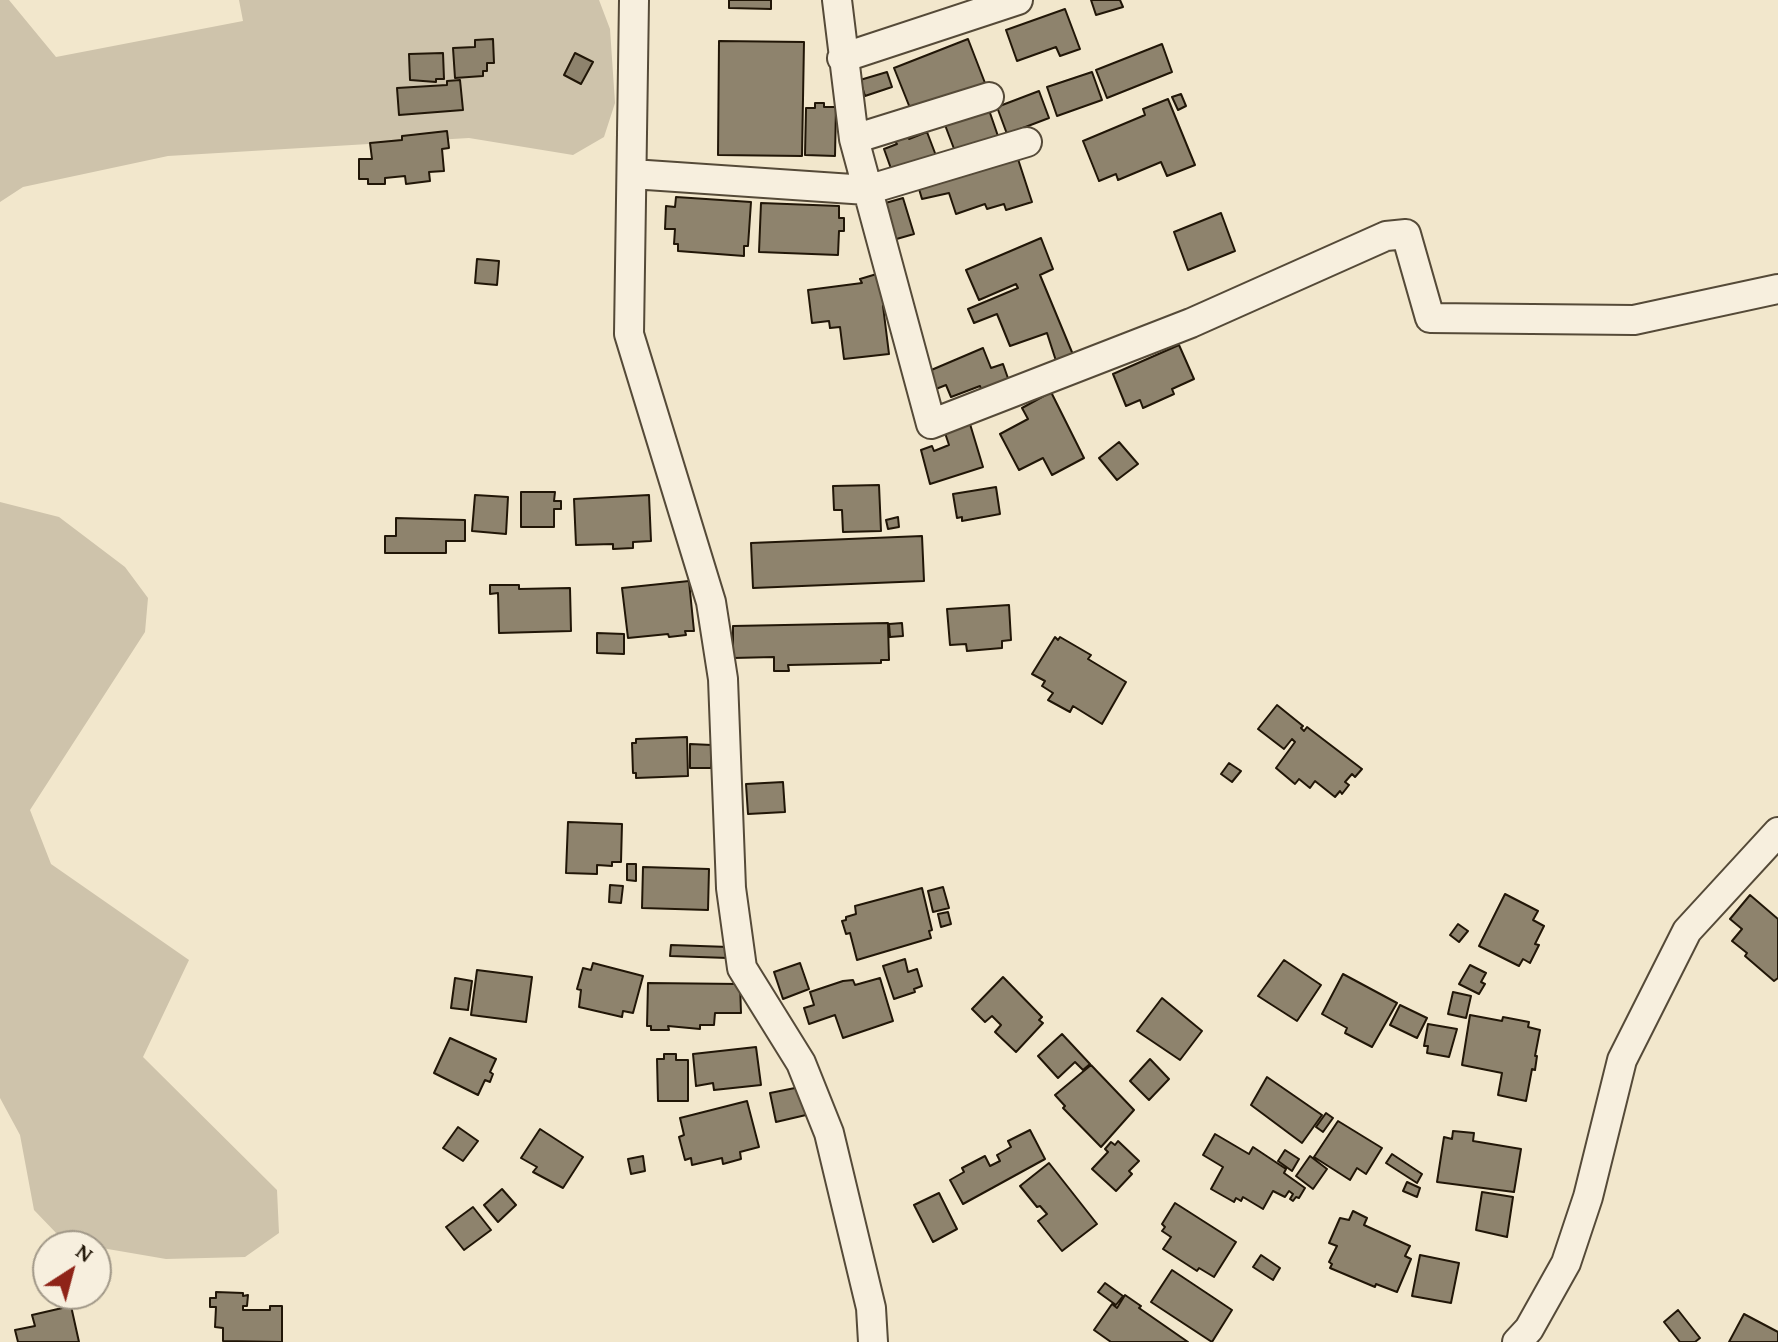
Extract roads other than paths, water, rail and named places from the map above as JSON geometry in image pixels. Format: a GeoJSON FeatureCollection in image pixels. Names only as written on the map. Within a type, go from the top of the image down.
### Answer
{"type":"FeatureCollection","features":[{"type":"Feature","properties":{"kind":"street"},"geometry":{"type":"LineString","coordinates":[[634,0],[629,334],[711,602],[723,679],[731,888],[742,968],[801,1063],[829,1133],[871,1308],[873,1342]]}},
{"type":"Feature","properties":{"kind":"street"},"geometry":{"type":"LineString","coordinates":[[837,0],[854,139],[931,424],[1191,323],[1386,236],[1406,234],[1430,318],[1634,320],[1778,289]]}},
{"type":"Feature","properties":{"kind":"street"},"geometry":{"type":"LineString","coordinates":[[842,58],[1018,0]]}},
{"type":"Feature","properties":{"kind":"street"},"geometry":{"type":"LineString","coordinates":[[854,139],[989,97]]}},
{"type":"Feature","properties":{"kind":"street"},"geometry":{"type":"LineString","coordinates":[[632,174],[867,190],[1027,142]]}},
{"type":"Feature","properties":{"kind":"street"},"geometry":{"type":"LineString","coordinates":[[1517,1342],[1529,1329],[1566,1263],[1588,1197],[1622,1060],[1687,931],[1778,832]]}}]}
